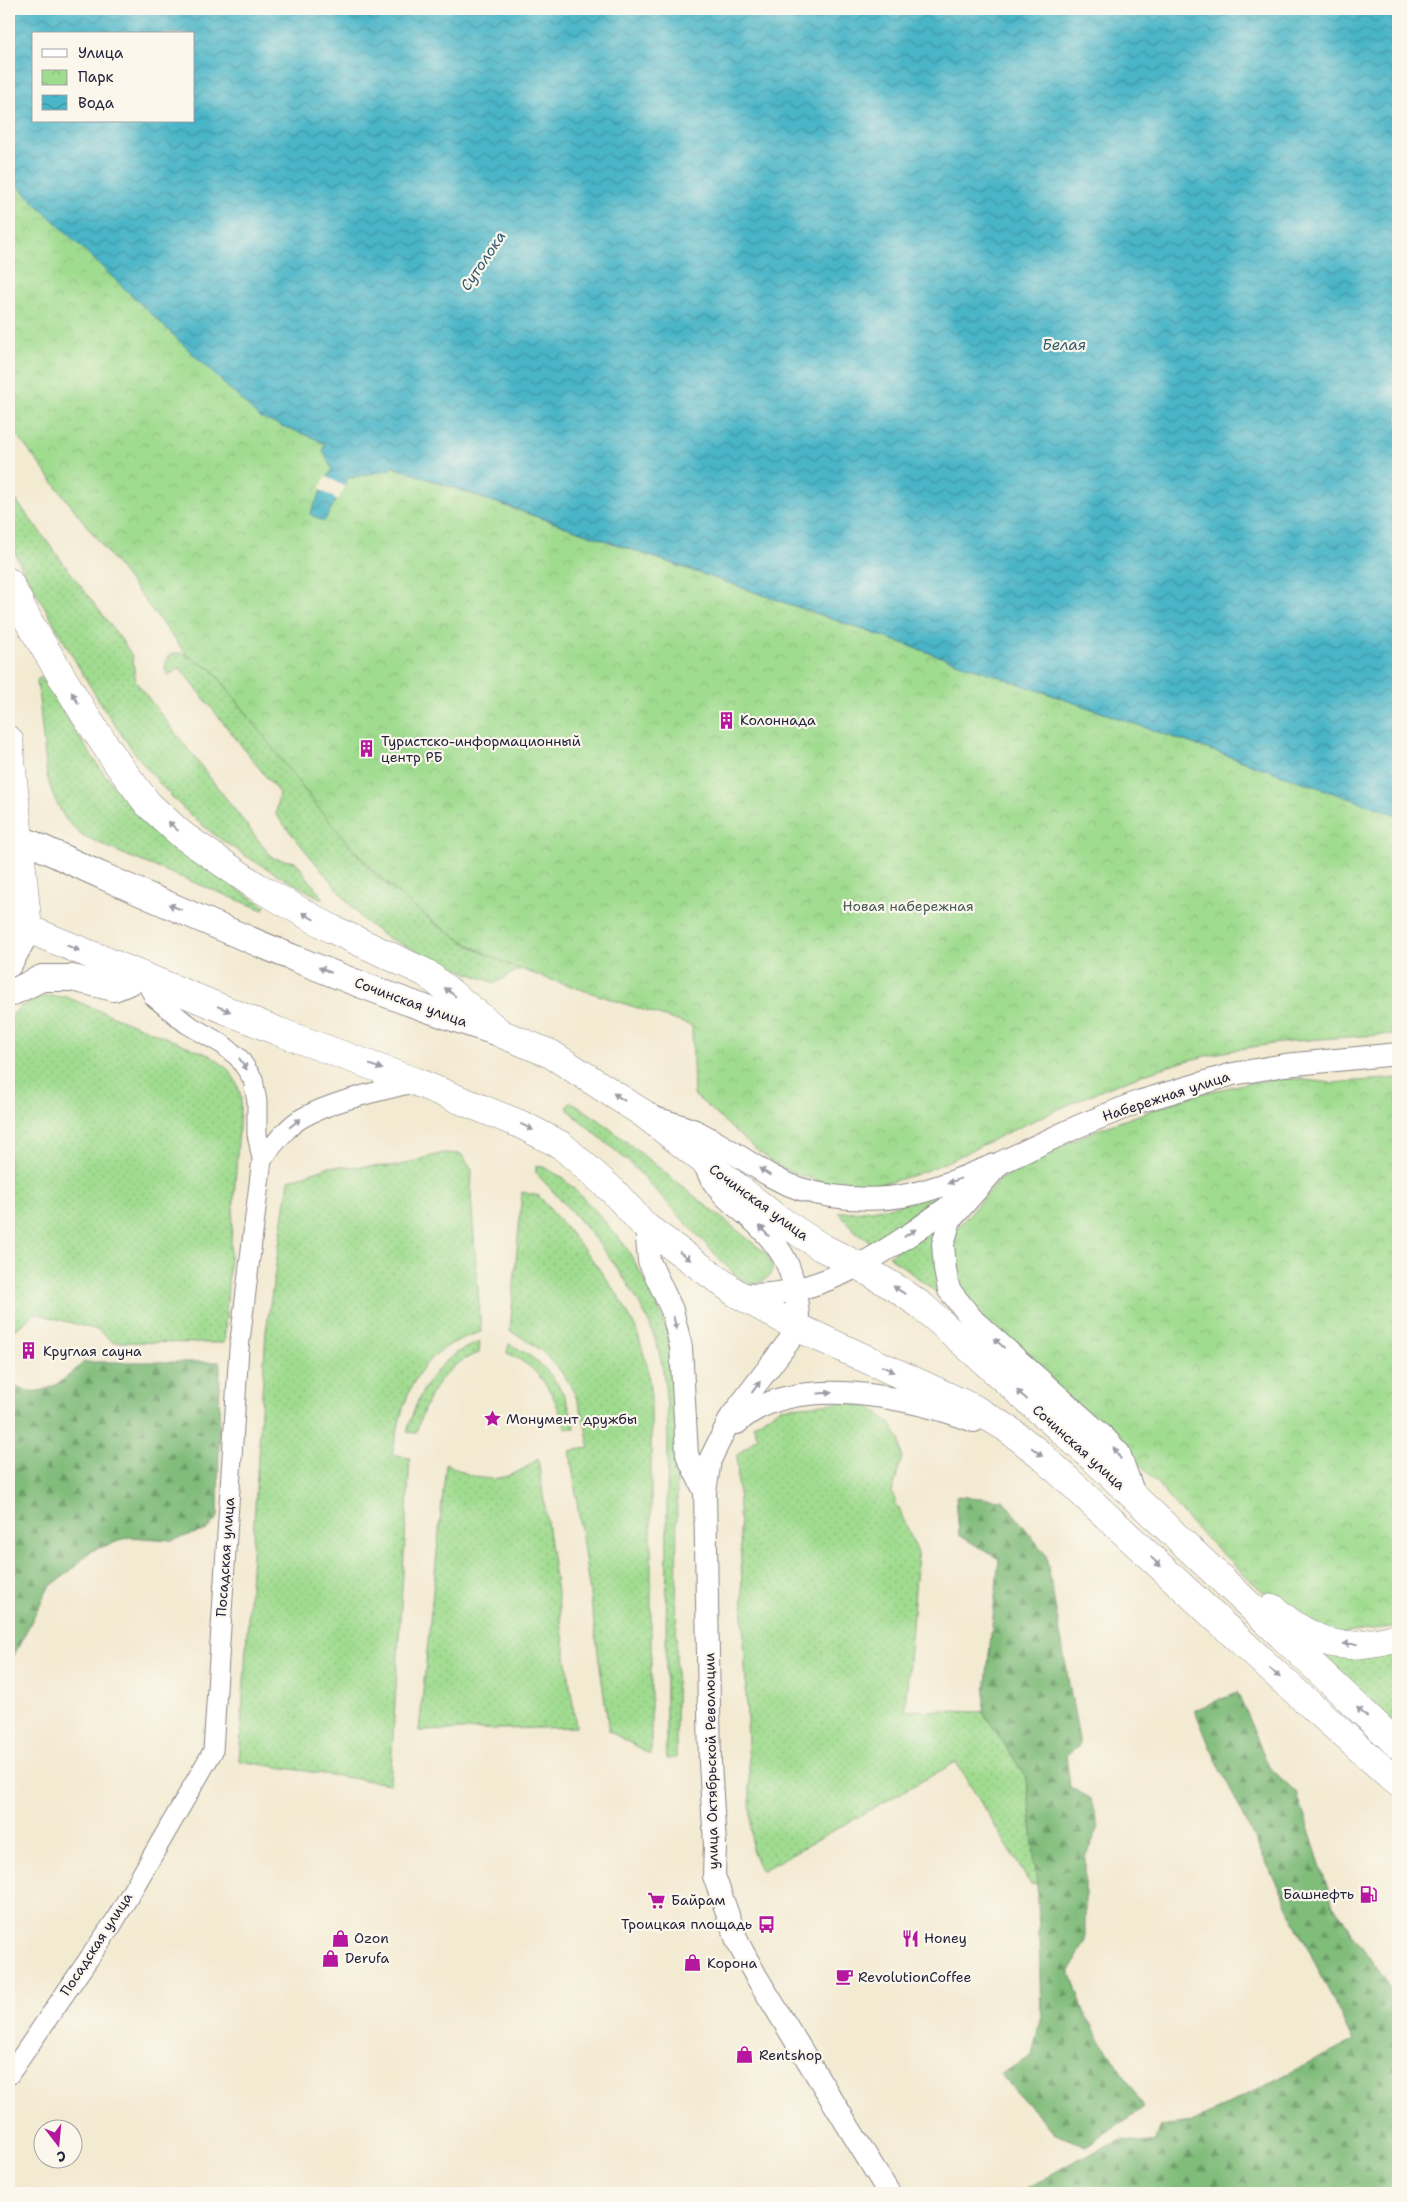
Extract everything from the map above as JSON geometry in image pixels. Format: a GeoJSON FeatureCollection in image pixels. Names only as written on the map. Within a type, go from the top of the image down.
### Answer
{"type":"FeatureCollection","features":[{"type":"Feature","properties":{"kind":"main road"},"geometry":{"type":"LineString","coordinates":[[9,582],[34,630],[85,714],[148,804],[213,858],[256,886],[332,929],[426,973],[502,1034]]}},
{"type":"Feature","properties":{"kind":"main road"},"geometry":{"type":"LineString","coordinates":[[9,740],[15,836],[28,929],[9,964]]}},
{"type":"Feature","properties":{"kind":"main road","name":"Сочинская улица"},"geometry":{"type":"LineString","coordinates":[[15,836],[105,877],[303,961],[425,1010],[502,1034],[551,1054],[644,1114],[774,1216],[821,1247],[859,1266],[922,1306],[1187,1545],[1398,1745]]}},
{"type":"Feature","properties":{"kind":"main road"},"geometry":{"type":"LineString","coordinates":[[9,908],[28,929],[277,1030],[416,1082],[522,1125],[561,1145],[613,1191],[646,1227],[799,1328],[973,1408],[1004,1427],[1040,1454],[1276,1674],[1398,1783]]}},
{"type":"Feature","properties":{"kind":"main road"},"geometry":{"type":"LineString","coordinates":[[9,994],[42,978],[72,978],[114,988],[143,976]]}},
{"type":"Feature","properties":{"kind":"main road"},"geometry":{"type":"LineString","coordinates":[[1187,1545],[1222,1562],[1283,1617],[1315,1636],[1337,1644],[1373,1643],[1398,1637]]}},
{"type":"Feature","properties":{"kind":"street"},"geometry":{"type":"LineString","coordinates":[[143,976],[154,997],[187,1024],[222,1044],[240,1058],[253,1079],[257,1102],[257,1134],[262,1159]]}},
{"type":"Feature","properties":{"kind":"street","name":"Набережная улица"},"geometry":{"type":"LineString","coordinates":[[980,1183],[1000,1163],[1079,1126],[1138,1102],[1193,1084],[1233,1074],[1285,1065],[1398,1054]]}},
{"type":"Feature","properties":{"kind":"street"},"geometry":{"type":"LineString","coordinates":[[262,1159],[282,1135],[301,1118],[340,1102],[416,1082]]}},
{"type":"Feature","properties":{"kind":"street"},"geometry":{"type":"LineString","coordinates":[[644,1114],[694,1131],[742,1157],[771,1177],[805,1192],[853,1199],[882,1200],[909,1196],[1000,1163]]}},
{"type":"Feature","properties":{"kind":"street","name":"Посадская улица"},"geometry":{"type":"LineString","coordinates":[[9,2074],[114,1922],[213,1751],[239,1349],[262,1159]]}},
{"type":"Feature","properties":{"kind":"street"},"geometry":{"type":"LineString","coordinates":[[703,1160],[712,1182],[763,1228],[784,1254],[796,1290],[799,1328]]}},
{"type":"Feature","properties":{"kind":"street"},"geometry":{"type":"LineString","coordinates":[[748,1295],[796,1290],[833,1278],[859,1266],[936,1216],[980,1183]]}},
{"type":"Feature","properties":{"kind":"street"},"geometry":{"type":"LineString","coordinates":[[980,1183],[950,1220],[943,1244],[949,1290],[974,1321],[1104,1437],[1119,1454],[1136,1498]]}},
{"type":"Feature","properties":{"kind":"street"},"geometry":{"type":"LineString","coordinates":[[646,1227],[649,1261],[672,1310],[681,1347],[687,1455],[706,1492]]}},
{"type":"Feature","properties":{"kind":"street"},"geometry":{"type":"LineString","coordinates":[[748,1295],[773,1290],[782,1278],[784,1254]]}},
{"type":"Feature","properties":{"kind":"street"},"geometry":{"type":"LineString","coordinates":[[706,1492],[710,1460],[731,1417],[799,1328],[803,1306],[833,1278]]}},
{"type":"Feature","properties":{"kind":"street"},"geometry":{"type":"LineString","coordinates":[[706,1492],[715,1466],[738,1422],[759,1407],[795,1397],[828,1392],[872,1394],[948,1411],[980,1424],[1004,1427]]}},
{"type":"Feature","properties":{"kind":"street","name":"улица Октябрьской Революции"},"geometry":{"type":"LineString","coordinates":[[706,1492],[710,1763],[715,1844],[714,1876],[738,1943],[756,1976],[889,2193]]}},
{"type":"Feature","properties":{"kind":"green space","name":"Новая набережная"},"geometry":{"type":"Polygon","coordinates":[[[9,178],[131,294],[314,438],[325,444],[323,451],[332,469],[311,514],[324,521],[348,478],[389,470],[390,466],[1398,815],[1398,1034],[1315,1039],[1260,1046],[1206,1056],[1157,1069],[1095,1093],[949,1161],[904,1178],[881,1183],[857,1186],[833,1184],[805,1177],[779,1166],[746,1141],[694,1095],[692,1026],[512,966],[475,948],[434,922],[397,892],[362,859],[300,784],[212,669],[186,654],[9,425],[9,178]]]}},
{"type":"Feature","properties":{"kind":"green space"},"geometry":{"type":"Polygon","coordinates":[[[9,491],[123,642],[132,656],[136,682],[272,858],[296,862],[324,900],[257,863],[210,831],[173,798],[133,751],[99,700],[19,561],[9,535],[9,491]]]}},
{"type":"Feature","properties":{"kind":"green space"},"geometry":{"type":"Polygon","coordinates":[[[179,653],[212,669],[350,846],[377,876],[434,923],[475,949],[520,969],[495,983],[444,964],[384,936],[363,920],[276,815],[279,793],[180,668],[168,675],[165,669],[167,659],[172,654],[179,653]]]}},
{"type":"Feature","properties":{"kind":"green space"},"geometry":{"type":"Polygon","coordinates":[[[41,677],[96,763],[127,803],[163,838],[188,857],[265,906],[263,910],[123,854],[82,835],[66,820],[54,798],[47,776],[37,680],[41,677]]]}},
{"type":"Feature","properties":{"kind":"green space"},"geometry":{"type":"Polygon","coordinates":[[[44,996],[66,997],[209,1055],[226,1067],[236,1082],[241,1097],[224,1343],[113,1342],[98,1330],[35,1313],[9,1335],[9,1019],[21,1006],[44,996]]]}},
{"type":"Feature","properties":{"kind":"green space"},"geometry":{"type":"Polygon","coordinates":[[[1285,1078],[1332,1083],[1398,1078],[1398,1626],[1338,1634],[1287,1612],[1192,1525],[1157,1483],[1121,1446],[999,1337],[962,1292],[955,1272],[953,1249],[957,1228],[999,1180],[1033,1159],[1094,1131],[1192,1096],[1247,1083],[1285,1078]]]}},
{"type":"Feature","properties":{"kind":"green space"},"geometry":{"type":"Polygon","coordinates":[[[572,1102],[599,1120],[768,1255],[772,1267],[771,1275],[756,1284],[752,1284],[743,1281],[733,1273],[630,1163],[569,1111],[567,1106],[572,1102]]]}},
{"type":"Feature","properties":{"kind":"green space"},"geometry":{"type":"Polygon","coordinates":[[[443,1153],[461,1154],[472,1170],[471,1197],[481,1332],[458,1340],[441,1351],[427,1363],[416,1378],[402,1413],[392,1455],[410,1458],[390,1784],[239,1761],[266,1331],[289,1180],[328,1167],[397,1166],[443,1153]]]}},
{"type":"Feature","properties":{"kind":"green space"},"geometry":{"type":"Polygon","coordinates":[[[536,1165],[562,1177],[595,1210],[626,1247],[646,1282],[663,1319],[673,1359],[677,1425],[676,1758],[666,1759],[668,1439],[666,1392],[657,1345],[649,1323],[638,1302],[613,1262],[568,1207],[536,1173],[536,1165]]]}},
{"type":"Feature","properties":{"kind":"green space"},"geometry":{"type":"Polygon","coordinates":[[[953,1190],[874,1245],[855,1231],[838,1212],[868,1211],[953,1190]]]}},
{"type":"Feature","properties":{"kind":"green space"},"geometry":{"type":"Polygon","coordinates":[[[522,1192],[539,1196],[591,1258],[620,1298],[637,1331],[647,1365],[651,1397],[651,1755],[609,1731],[570,1451],[589,1448],[581,1410],[575,1394],[555,1365],[543,1352],[510,1331],[522,1192]]]}},
{"type":"Feature","properties":{"kind":"green space"},"geometry":{"type":"Polygon","coordinates":[[[938,1222],[939,1294],[889,1256],[938,1222]]]}},
{"type":"Feature","properties":{"kind":"green space"},"geometry":{"type":"Polygon","coordinates":[[[480,1342],[479,1353],[466,1358],[455,1366],[437,1384],[425,1407],[416,1433],[407,1432],[417,1403],[432,1377],[452,1356],[480,1342]]]}},
{"type":"Feature","properties":{"kind":"green space"},"geometry":{"type":"Polygon","coordinates":[[[509,1344],[534,1359],[553,1378],[567,1401],[575,1428],[565,1428],[556,1404],[545,1383],[529,1366],[507,1353],[509,1344]]]}},
{"type":"Feature","properties":{"kind":"green space"},"geometry":{"type":"Polygon","coordinates":[[[84,1362],[220,1362],[218,1517],[207,1530],[172,1540],[130,1537],[91,1551],[67,1574],[49,1587],[9,1665],[9,1384],[28,1391],[44,1390],[59,1383],[84,1362]]]}},
{"type":"Feature","properties":{"kind":"green space"},"geometry":{"type":"Polygon","coordinates":[[[845,1402],[870,1407],[890,1423],[900,1440],[902,1457],[892,1493],[918,1553],[905,1710],[983,1712],[1027,1778],[1037,1883],[1031,1885],[956,1762],[763,1870],[760,1869],[752,1849],[737,1455],[758,1437],[753,1425],[780,1408],[845,1402]]]}},
{"type":"Feature","properties":{"kind":"green space"},"geometry":{"type":"Polygon","coordinates":[[[538,1459],[576,1727],[419,1731],[446,1463],[471,1475],[493,1479],[515,1473],[538,1459]]]}},
{"type":"Feature","properties":{"kind":"green space"},"geometry":{"type":"Polygon","coordinates":[[[956,1496],[1003,1500],[1046,1555],[1080,1745],[1066,1756],[1070,1787],[1090,1798],[1099,1827],[1085,1857],[1085,1942],[1070,1971],[1086,2017],[1144,2107],[1086,2146],[1055,2134],[1000,2074],[1032,2056],[1041,2015],[1038,1898],[1027,1779],[983,1712],[999,1559],[959,1535],[956,1496]]]}},
{"type":"Feature","properties":{"kind":"green space"},"geometry":{"type":"Polygon","coordinates":[[[1309,1645],[1398,1650],[1398,1728],[1309,1645]]]}},
{"type":"Feature","properties":{"kind":"green space"},"geometry":{"type":"Polygon","coordinates":[[[1237,1692],[1269,1767],[1297,1793],[1333,1905],[1398,1999],[1396,2193],[1019,2193],[1076,2160],[1122,2140],[1154,2143],[1161,2126],[1193,2122],[1353,2041],[1209,1745],[1195,1710],[1237,1692]]]}},
{"type":"Feature","properties":{"kind":"water","name":"Белая"},"geometry":{"type":"Polygon","coordinates":[[[9,9],[1398,9],[1398,815],[391,466],[389,470],[348,478],[324,522],[310,514],[332,469],[323,451],[325,444],[260,418],[9,178],[9,9]]]}},
{"type":"Feature","properties":{"kind":"pier"},"geometry":{"type":"Polygon","coordinates":[[[326,476],[345,487],[338,500],[319,489],[326,476]]]}},
{"type":"Feature","properties":{"kind":"place","name":"Колоннада"},"geometry":{"type":"Point","coordinates":[726,720]}},
{"type":"Feature","properties":{"kind":"place","name":"Туристско-информационный центр РБ"},"geometry":{"type":"Point","coordinates":[367,749]}},
{"type":"Feature","properties":{"kind":"place","name":"Круглая сауна"},"geometry":{"type":"Point","coordinates":[29,1351]}},
{"type":"Feature","properties":{"kind":"place","name":"Монумент дружбы"},"geometry":{"type":"Point","coordinates":[492,1419]}},
{"type":"Feature","properties":{"kind":"place","name":"Башнефть"},"geometry":{"type":"Point","coordinates":[1368,1894]}},
{"type":"Feature","properties":{"kind":"place","name":"Байрам"},"geometry":{"type":"Point","coordinates":[657,1900]}},
{"type":"Feature","properties":{"kind":"place","name":"Троицкая площадь"},"geometry":{"type":"Point","coordinates":[766,1924]}},
{"type":"Feature","properties":{"kind":"place","name":"Ozon"},"geometry":{"type":"Point","coordinates":[340,1938]}},
{"type":"Feature","properties":{"kind":"place","name":"Honey"},"geometry":{"type":"Point","coordinates":[910,1938]}},
{"type":"Feature","properties":{"kind":"place","name":"Derufa"},"geometry":{"type":"Point","coordinates":[331,1958]}},
{"type":"Feature","properties":{"kind":"place","name":"Корона"},"geometry":{"type":"Point","coordinates":[693,1963]}},
{"type":"Feature","properties":{"kind":"place","name":"RevolutionCoffee"},"geometry":{"type":"Point","coordinates":[844,1977]}},
{"type":"Feature","properties":{"kind":"place","name":"Rentshop"},"geometry":{"type":"Point","coordinates":[745,2055]}},
{"type":"Feature","properties":{"kind":"water label","name":"Сутолока"},"geometry":{"type":"Point","coordinates":[483,261]}}]}
